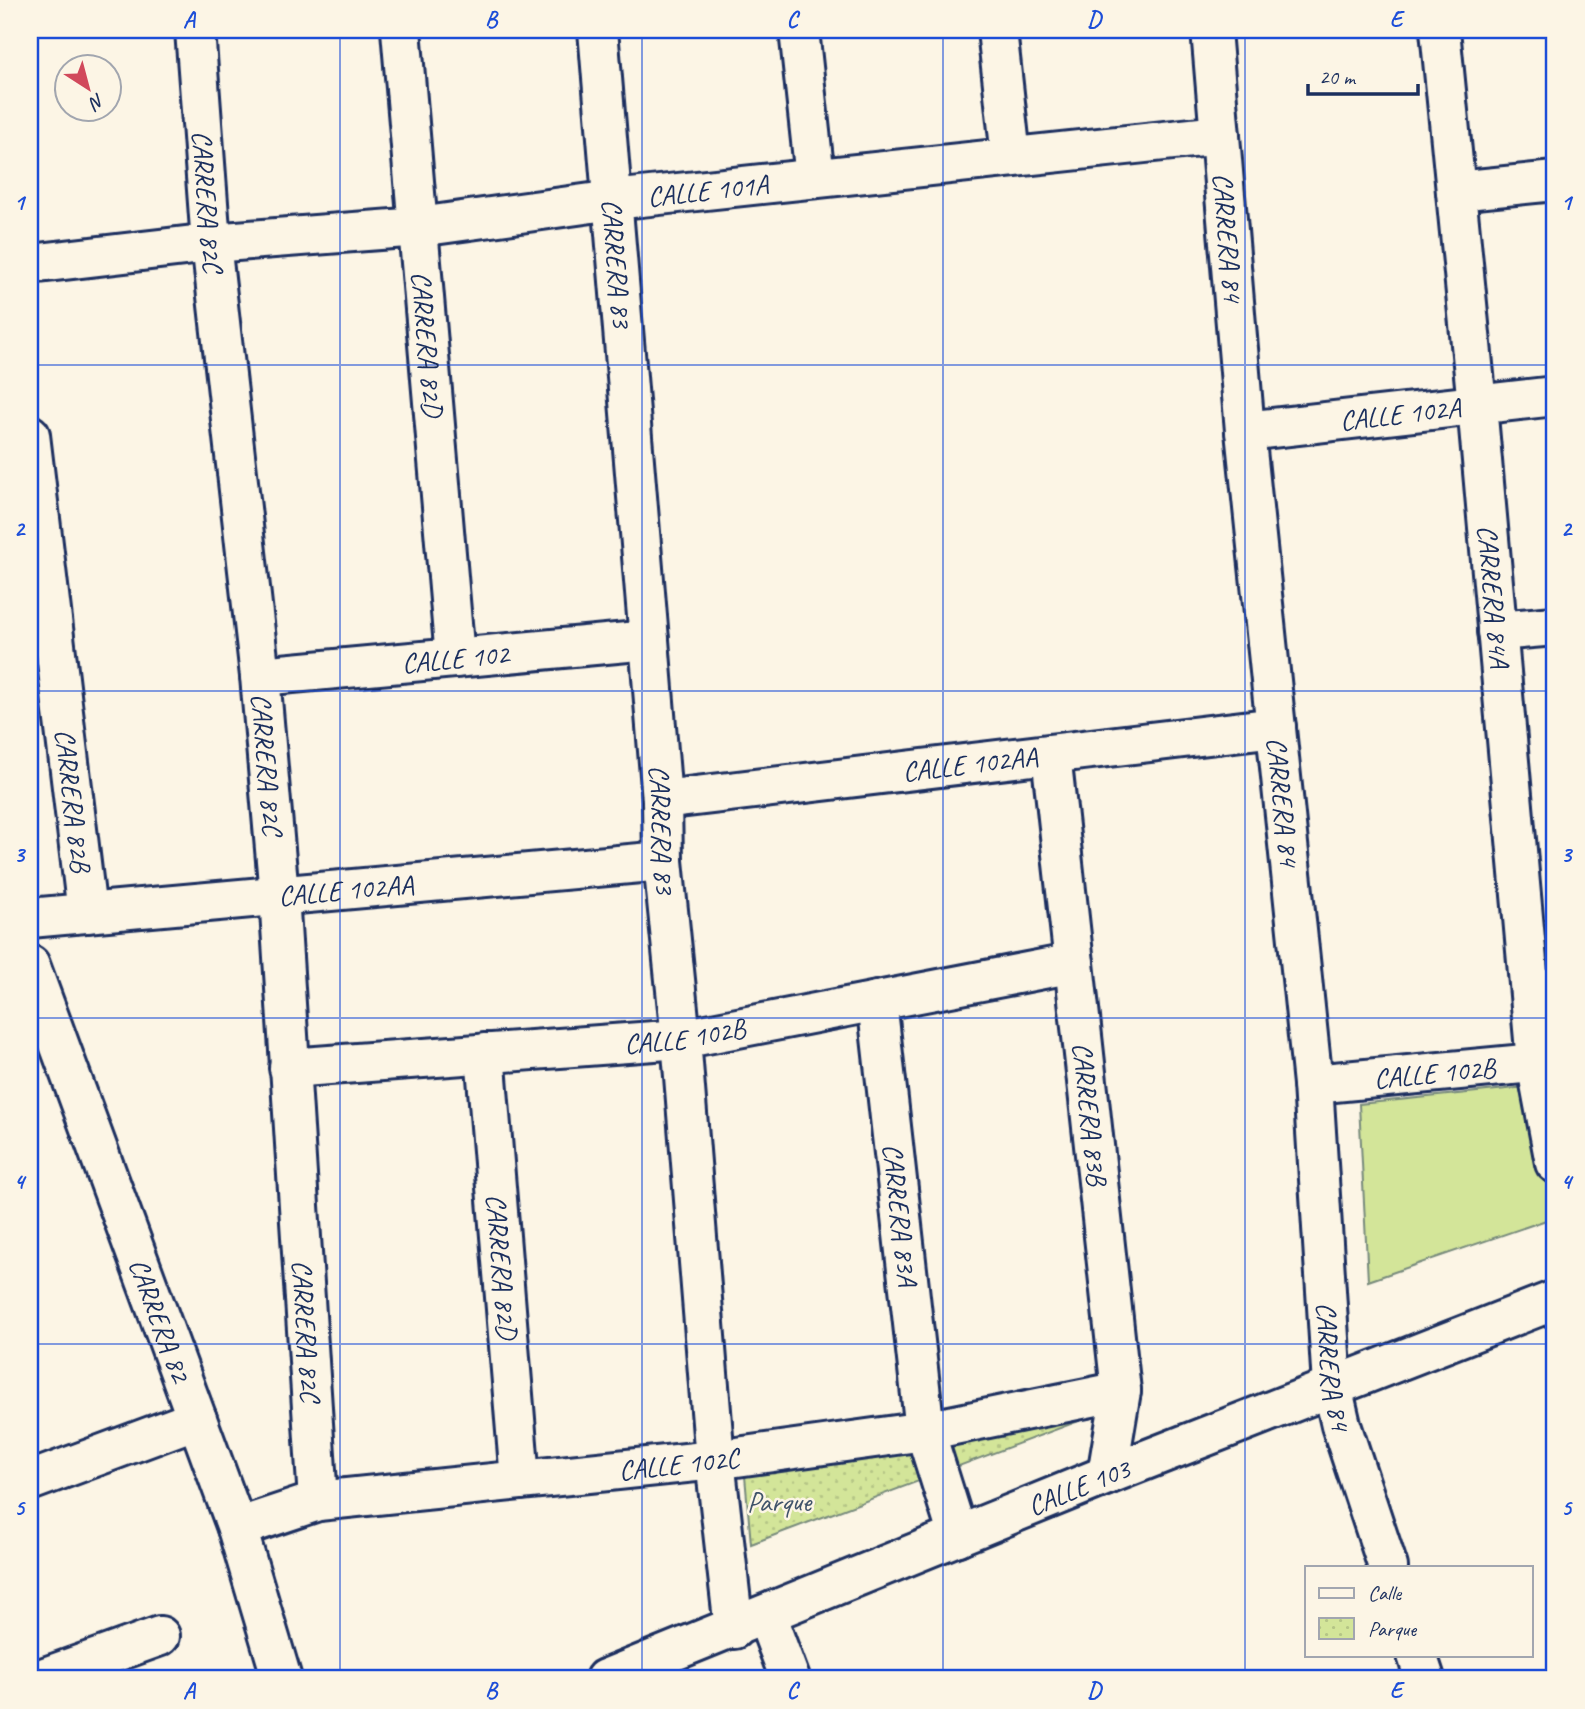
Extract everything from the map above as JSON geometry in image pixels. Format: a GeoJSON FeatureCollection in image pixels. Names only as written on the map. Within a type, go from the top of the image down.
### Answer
{"type":"FeatureCollection","features":[{"type":"Feature","properties":{"kind":"street","name":"CARRERA 82C"},"geometry":{"type":"LineString","coordinates":[[195,30],[211,243],[260,676],[279,895],[318,1501]]}},
{"type":"Feature","properties":{"kind":"street","name":"CARRERA 82D"},"geometry":{"type":"LineString","coordinates":[[401,30],[454,658]]}},
{"type":"Feature","properties":{"kind":"street","name":"CARRERA 83"},"geometry":{"type":"LineString","coordinates":[[598,30],[662,800],[663,861],[681,1039],[715,1460],[750,1622],[790,1679]]}},
{"type":"Feature","properties":{"kind":"street"},"geometry":{"type":"LineString","coordinates":[[799,30],[815,178]]}},
{"type":"Feature","properties":{"kind":"street"},"geometry":{"type":"LineString","coordinates":[[997,30],[1011,157]]}},
{"type":"Feature","properties":{"kind":"street","name":"CARRERA 84"},"geometry":{"type":"LineString","coordinates":[[1211,30],[1245,431],[1313,1084],[1332,1386],[1341,1425],[1388,1566]]}},
{"type":"Feature","properties":{"kind":"street","name":"CARRERA 84A"},"geometry":{"type":"LineString","coordinates":[[1440,30],[1497,631],[1555,1163]]}},
{"type":"Feature","properties":{"kind":"street","name":"CALLE 101A"},"geometry":{"type":"LineString","coordinates":[[30,264],[211,243],[419,227],[613,200],[1220,135]]}},
{"type":"Feature","properties":{"kind":"street"},"geometry":{"type":"LineString","coordinates":[[1456,191],[1555,181]]}},
{"type":"Feature","properties":{"kind":"street","name":"CALLE 102A"},"geometry":{"type":"LineString","coordinates":[[1245,431],[1555,397]]}},
{"type":"Feature","properties":{"kind":"street","name":"CARRERA 82B"},"geometry":{"type":"LineString","coordinates":[[30,435],[88,913]]}},
{"type":"Feature","properties":{"kind":"street"},"geometry":{"type":"LineString","coordinates":[[1497,631],[1555,626]]}},
{"type":"Feature","properties":{"kind":"street","name":"CALLE 102"},"geometry":{"type":"LineString","coordinates":[[260,676],[649,640]]}},
{"type":"Feature","properties":{"kind":"street","name":"CALLE 102AA"},"geometry":{"type":"LineString","coordinates":[[662,800],[1276,727]]}},
{"type":"Feature","properties":{"kind":"street","name":"CARRERA 83B"},"geometry":{"type":"LineString","coordinates":[[1051,754],[1121,1391],[1107,1475]]}},
{"type":"Feature","properties":{"kind":"street","name":"CALLE 102AA"},"geometry":{"type":"LineString","coordinates":[[30,918],[663,861]]}},
{"type":"Feature","properties":{"kind":"street","name":"CALLE 102B"},"geometry":{"type":"LineString","coordinates":[[289,1068],[681,1039],[1074,963]]}},
{"type":"Feature","properties":{"kind":"street","name":"CARRERA 82"},"geometry":{"type":"LineString","coordinates":[[30,965],[37,1010],[237,1528],[282,1679]]}},
{"type":"Feature","properties":{"kind":"street","name":"CARRERA 83A"},"geometry":{"type":"LineString","coordinates":[[877,1001],[925,1431],[958,1536]]}},
{"type":"Feature","properties":{"kind":"street","name":"CARRERA 82D"},"geometry":{"type":"LineString","coordinates":[[485,1054],[520,1480]]}},
{"type":"Feature","properties":{"kind":"street","name":"CALLE 102B"},"geometry":{"type":"LineString","coordinates":[[1313,1084],[1546,1062]]}},
{"type":"Feature","properties":{"kind":"street","name":"CALLE 103"},"geometry":{"type":"LineString","coordinates":[[605,1679],[1107,1475],[1555,1300]]}},
{"type":"Feature","properties":{"kind":"street","name":"CALLE 102C"},"geometry":{"type":"LineString","coordinates":[[237,1528],[318,1501],[715,1460],[925,1431],[1121,1391]]}},
{"type":"Feature","properties":{"kind":"street"},"geometry":{"type":"LineString","coordinates":[[30,1481],[197,1419]]}},
{"type":"Feature","properties":{"kind":"street"},"geometry":{"type":"LineString","coordinates":[[40,1679],[88,1671],[160,1636]]}},
{"type":"Feature","properties":{"kind":"street"},"geometry":{"type":"LineString","coordinates":[[1417,1656],[1425,1679]]}},
{"type":"Feature","properties":{"kind":"green space"},"geometry":{"type":"Polygon","coordinates":[[[1555,1084],[1555,1217],[1368,1281],[1359,1104],[1555,1084]]]}},
{"type":"Feature","properties":{"kind":"green space","name":"Parque"},"geometry":{"type":"Polygon","coordinates":[[[1100,1413],[751,1544],[745,1476],[1100,1413]]]}}]}
